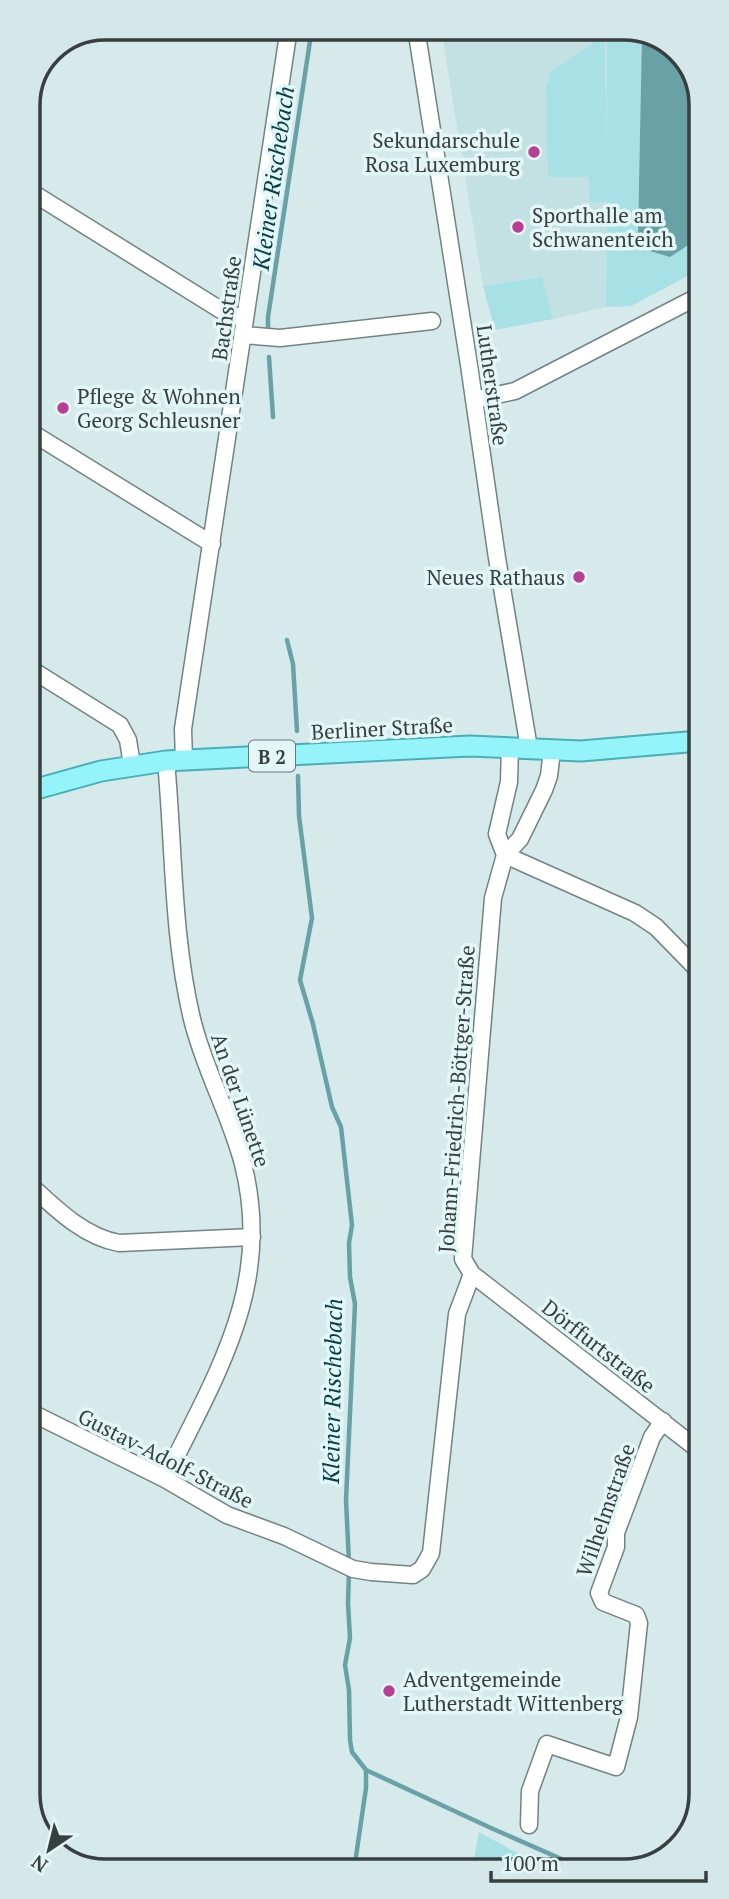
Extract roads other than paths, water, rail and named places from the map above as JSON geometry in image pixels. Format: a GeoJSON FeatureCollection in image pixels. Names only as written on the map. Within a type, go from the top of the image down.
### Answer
{"type":"FeatureCollection","features":[{"type":"Feature","properties":{"kind":"main road","name":"Berliner Straße"},"geometry":{"type":"LineString","coordinates":[[40,789],[80,776],[132,765],[175,760],[470,746],[581,751],[689,742]]}},
{"type":"Feature","properties":{"kind":"street","name":"Bachstraße"},"geometry":{"type":"LineString","coordinates":[[175,760],[183,729],[212,544],[287,40]]}},
{"type":"Feature","properties":{"kind":"street","name":"Lutherstraße"},"geometry":{"type":"LineString","coordinates":[[418,40],[506,618],[519,748]]}},
{"type":"Feature","properties":{"kind":"street"},"geometry":{"type":"LineString","coordinates":[[40,197],[225,312],[244,327],[280,338],[432,321]]}},
{"type":"Feature","properties":{"kind":"street"},"geometry":{"type":"LineString","coordinates":[[474,400],[516,391],[689,301]]}},
{"type":"Feature","properties":{"kind":"street"},"geometry":{"type":"LineString","coordinates":[[40,438],[212,544]]}},
{"type":"Feature","properties":{"kind":"street"},"geometry":{"type":"LineString","coordinates":[[40,675],[120,725],[128,740],[132,765]]}},
{"type":"Feature","properties":{"kind":"street","name":"Johann-Friedrich-Böttger-Straße"},"geometry":{"type":"LineString","coordinates":[[505,855],[497,834],[519,748]]}},
{"type":"Feature","properties":{"kind":"street","name":"Johann-Friedrich-Böttger-Straße"},"geometry":{"type":"LineString","coordinates":[[403,1576],[413,1575],[422,1569],[431,1553],[457,1314],[472,1274],[463,1259],[462,1249],[494,898],[505,855],[520,839],[544,790],[549,776],[552,750]]}},
{"type":"Feature","properties":{"kind":"street","name":"An der Lünette"},"geometry":{"type":"LineString","coordinates":[[165,1479],[231,1342],[243,1307],[251,1262],[252,1237],[251,1207],[243,1165],[232,1126],[192,1020],[177,934],[175,760]]}},
{"type":"Feature","properties":{"kind":"street"},"geometry":{"type":"LineString","coordinates":[[505,855],[635,913],[656,928],[689,961]]}},
{"type":"Feature","properties":{"kind":"street"},"geometry":{"type":"LineString","coordinates":[[40,1193],[88,1233],[104,1241],[119,1243],[252,1237]]}},
{"type":"Feature","properties":{"kind":"street","name":"Dörffurtstraße"},"geometry":{"type":"LineString","coordinates":[[472,1274],[689,1442]]}},
{"type":"Feature","properties":{"kind":"street","name":"Gustav-Adolf-Straße"},"geometry":{"type":"LineString","coordinates":[[40,1417],[165,1479],[227,1515],[284,1536],[345,1566],[403,1576]]}},
{"type":"Feature","properties":{"kind":"street","name":"Wilhelmstraße"},"geometry":{"type":"LineString","coordinates":[[529,1825],[530,1791],[547,1744],[616,1767],[629,1717],[639,1623],[636,1615],[603,1602],[599,1593],[616,1547],[616,1533],[652,1437],[663,1421]]}},
{"type":"Feature","properties":{"kind":"waterway","name":"Kleiner Rischebach"},"geometry":{"type":"LineString","coordinates":[[268,332],[268,317],[310,40]]}},
{"type":"Feature","properties":{"kind":"waterway","name":"Kleiner Rischebach"},"geometry":{"type":"LineString","coordinates":[[269,357],[273,417]]}},
{"type":"Feature","properties":{"kind":"waterway","name":"Kleiner Rischebach"},"geometry":{"type":"LineString","coordinates":[[287,640],[293,664],[297,731]]}},
{"type":"Feature","properties":{"kind":"waterway","name":"Kleiner Rischebach"},"geometry":{"type":"LineString","coordinates":[[298,776],[299,816],[312,918],[300,980],[332,1107],[341,1127],[352,1225],[349,1243],[350,1277],[355,1304],[346,1500],[349,1563]]}},
{"type":"Feature","properties":{"kind":"waterway","name":"Kleiner Rischebach"},"geometry":{"type":"LineString","coordinates":[[349,1571],[350,1638],[345,1665],[352,1752],[366,1770],[561,1859]]}},
{"type":"Feature","properties":{"kind":"waterway"},"geometry":{"type":"LineString","coordinates":[[356,1859],[366,1770]]}},
{"type":"Feature","properties":{"kind":"place","name":"Sekundarschule Rosa Luxemburg"},"geometry":{"type":"Point","coordinates":[534,152]}},
{"type":"Feature","properties":{"kind":"place","name":"Sporthalle am Schwanenteich"},"geometry":{"type":"Point","coordinates":[518,227]}},
{"type":"Feature","properties":{"kind":"place","name":"Pflege & Wohnen Georg Schleusner"},"geometry":{"type":"Point","coordinates":[63,408]}},
{"type":"Feature","properties":{"kind":"place","name":"Neues Rathaus"},"geometry":{"type":"Point","coordinates":[579,577]}},
{"type":"Feature","properties":{"kind":"place","name":"Adventgemeinde Lutherstadt Wittenberg"},"geometry":{"type":"Point","coordinates":[389,1691]}}]}
